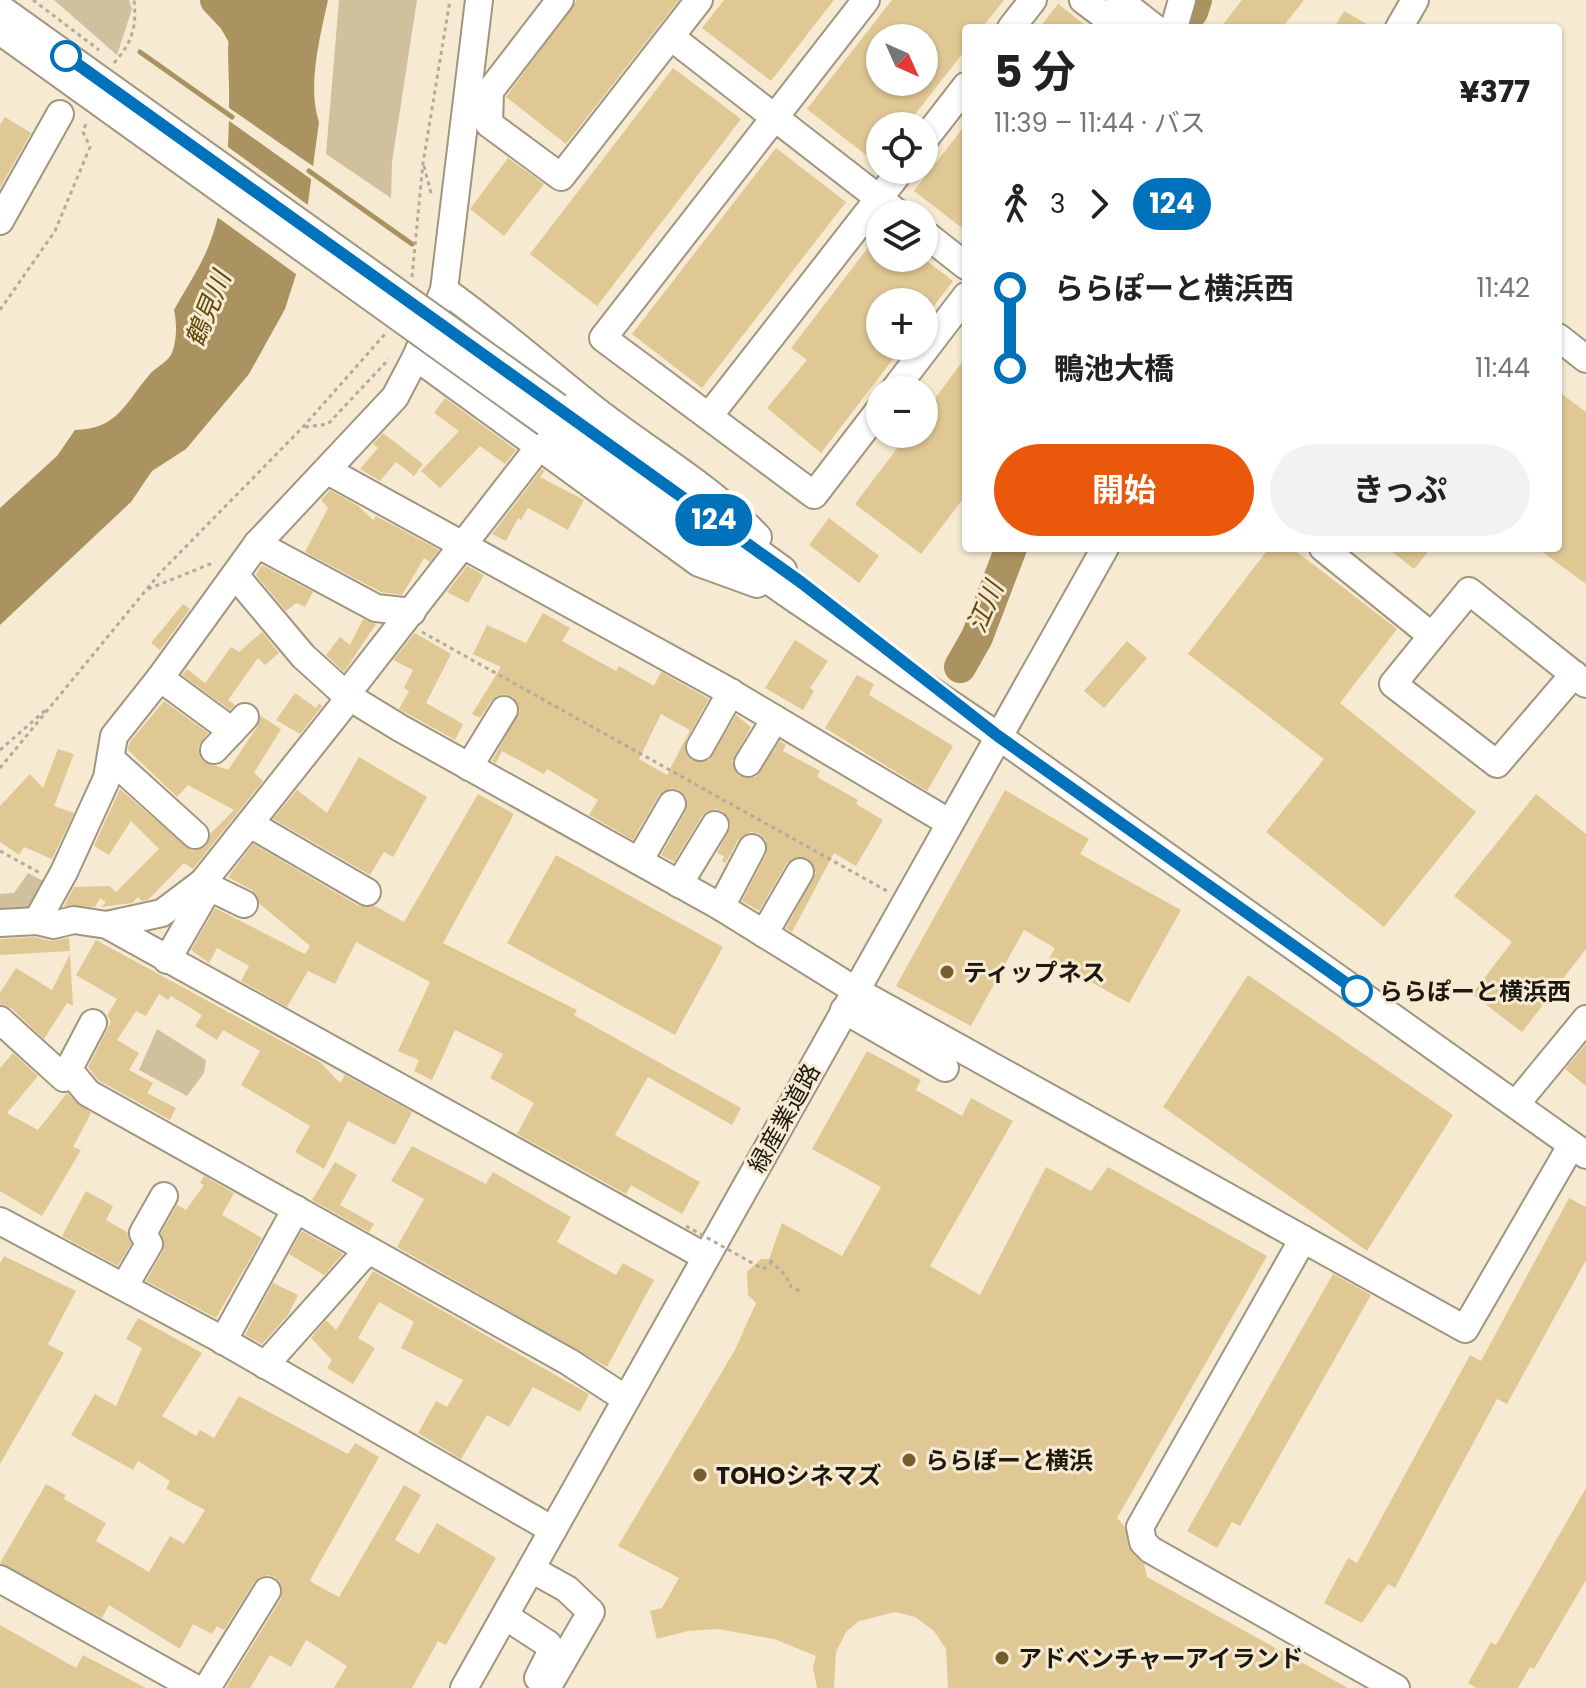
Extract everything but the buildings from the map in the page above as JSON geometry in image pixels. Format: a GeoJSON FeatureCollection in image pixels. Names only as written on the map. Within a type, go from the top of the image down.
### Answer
{"type":"FeatureCollection","features":[{"type":"Feature","properties":{"kind":"street"},"geometry":{"type":"LineString","coordinates":[[37,921],[107,778],[114,736],[160,678],[230,566],[257,544],[395,397],[416,357],[444,290],[479,0]]}},
{"type":"Feature","properties":{"kind":"street"},"geometry":{"type":"LineString","coordinates":[[560,0],[490,91],[489,124],[561,177],[699,0]]}},
{"type":"Feature","properties":{"kind":"street"},"geometry":{"type":"LineString","coordinates":[[866,0],[603,338],[814,495],[866,427]]}},
{"type":"Feature","properties":{"kind":"street"},"geometry":{"type":"LineString","coordinates":[[1014,24],[1033,0]]}},
{"type":"Feature","properties":{"kind":"street"},"geometry":{"type":"LineString","coordinates":[[1083,0],[1115,24]]}},
{"type":"Feature","properties":{"kind":"street"},"geometry":{"type":"LineString","coordinates":[[1119,0],[1150,24]]}},
{"type":"Feature","properties":{"kind":"street"},"geometry":{"type":"LineString","coordinates":[[1175,24],[1182,0]]}},
{"type":"Feature","properties":{"kind":"street"},"geometry":{"type":"LineString","coordinates":[[1401,24],[1415,0]]}},
{"type":"Feature","properties":{"kind":"street"},"geometry":{"type":"LineString","coordinates":[[0,8],[548,426],[699,563],[797,590]]}},
{"type":"Feature","properties":{"kind":"street"},"geometry":{"type":"LineString","coordinates":[[0,31],[548,426],[797,590],[1579,1150],[1465,1329],[1303,1239],[850,1000]]}},
{"type":"Feature","properties":{"kind":"street"},"geometry":{"type":"LineString","coordinates":[[671,37],[881,200]]}},
{"type":"Feature","properties":{"kind":"street"},"geometry":{"type":"LineString","coordinates":[[938,122],[962,91]]}},
{"type":"Feature","properties":{"kind":"street"},"geometry":{"type":"LineString","coordinates":[[0,221],[60,114]]}},
{"type":"Feature","properties":{"kind":"street"},"geometry":{"type":"LineString","coordinates":[[709,416],[866,233]]}},
{"type":"Feature","properties":{"kind":"street"},"geometry":{"type":"LineString","coordinates":[[938,244],[962,263]]}},
{"type":"Feature","properties":{"kind":"street"},"geometry":{"type":"LineString","coordinates":[[444,290],[499,329],[590,406],[727,504],[797,590]]}},
{"type":"Feature","properties":{"kind":"street"},"geometry":{"type":"LineString","coordinates":[[905,376],[962,301]]}},
{"type":"Feature","properties":{"kind":"street"},"geometry":{"type":"LineString","coordinates":[[1562,340],[1586,359]]}},
{"type":"Feature","properties":{"kind":"street"},"geometry":{"type":"LineString","coordinates":[[416,357],[548,426]]}},
{"type":"Feature","properties":{"kind":"street"},"geometry":{"type":"LineString","coordinates":[[167,960],[206,884],[463,545],[548,426]]}},
{"type":"Feature","properties":{"kind":"street"},"geometry":{"type":"LineString","coordinates":[[328,471],[731,692],[950,823]]}},
{"type":"Feature","properties":{"kind":"street"},"geometry":{"type":"LineString","coordinates":[[257,544],[376,608],[408,617]]}},
{"type":"Feature","properties":{"kind":"street","name":"緑産業道路"},"geometry":{"type":"LineString","coordinates":[[464,1688],[1103,552]]}},
{"type":"Feature","properties":{"kind":"street"},"geometry":{"type":"LineString","coordinates":[[1328,552],[1432,636]]}},
{"type":"Feature","properties":{"kind":"street"},"geometry":{"type":"LineString","coordinates":[[230,566],[303,656],[348,696],[721,907],[764,934],[945,1068]]}},
{"type":"Feature","properties":{"kind":"street"},"geometry":{"type":"LineString","coordinates":[[1469,591],[1580,679],[1497,764],[1393,684],[1469,591]]}},
{"type":"Feature","properties":{"kind":"street"},"geometry":{"type":"LineString","coordinates":[[160,678],[231,733]]}},
{"type":"Feature","properties":{"kind":"street"},"geometry":{"type":"LineString","coordinates":[[700,747],[731,692]]}},
{"type":"Feature","properties":{"kind":"street"},"geometry":{"type":"LineString","coordinates":[[469,767],[504,710]]}},
{"type":"Feature","properties":{"kind":"street"},"geometry":{"type":"LineString","coordinates":[[748,763],[775,719]]}},
{"type":"Feature","properties":{"kind":"street"},"geometry":{"type":"LineString","coordinates":[[111,759],[195,835]]}},
{"type":"Feature","properties":{"kind":"street"},"geometry":{"type":"LineString","coordinates":[[639,861],[672,804]]}},
{"type":"Feature","properties":{"kind":"street"},"geometry":{"type":"LineString","coordinates":[[250,824],[367,892]]}},
{"type":"Feature","properties":{"kind":"street"},"geometry":{"type":"LineString","coordinates":[[679,884],[715,825]]}},
{"type":"Feature","properties":{"kind":"street"},"geometry":{"type":"LineString","coordinates":[[721,907],[752,848]]}},
{"type":"Feature","properties":{"kind":"street"},"geometry":{"type":"LineString","coordinates":[[764,934],[800,872]]}},
{"type":"Feature","properties":{"kind":"street"},"geometry":{"type":"LineString","coordinates":[[206,884],[244,904]]}},
{"type":"Feature","properties":{"kind":"street"},"geometry":{"type":"LineString","coordinates":[[0,923],[37,921],[53,925],[74,920],[107,925],[162,913],[206,884]]}},
{"type":"Feature","properties":{"kind":"street"},"geometry":{"type":"LineString","coordinates":[[107,925],[706,1257]]}},
{"type":"Feature","properties":{"kind":"street"},"geometry":{"type":"LineString","coordinates":[[1516,1104],[1586,1019]]}},
{"type":"Feature","properties":{"kind":"street"},"geometry":{"type":"LineString","coordinates":[[0,1020],[64,1078],[93,1023]]}},
{"type":"Feature","properties":{"kind":"street"},"geometry":{"type":"LineString","coordinates":[[69,1070],[88,1093],[569,1362],[626,1399]]}},
{"type":"Feature","properties":{"kind":"street"},"geometry":{"type":"LineString","coordinates":[[124,1287],[149,1244],[143,1233],[164,1196]]}},
{"type":"Feature","properties":{"kind":"street"},"geometry":{"type":"LineString","coordinates":[[223,1341],[296,1209]]}},
{"type":"Feature","properties":{"kind":"street"},"geometry":{"type":"LineString","coordinates":[[0,1221],[223,1341],[553,1530]]}},
{"type":"Feature","properties":{"kind":"street"},"geometry":{"type":"LineString","coordinates":[[1303,1239],[1140,1527],[1140,1534],[1151,1550],[1396,1688]]}},
{"type":"Feature","properties":{"kind":"street"},"geometry":{"type":"LineString","coordinates":[[265,1365],[368,1250]]}},
{"type":"Feature","properties":{"kind":"street"},"geometry":{"type":"LineString","coordinates":[[531,1569],[567,1589],[591,1612],[547,1688]]}},
{"type":"Feature","properties":{"kind":"street"},"geometry":{"type":"LineString","coordinates":[[0,1579],[195,1688]]}},
{"type":"Feature","properties":{"kind":"street"},"geometry":{"type":"LineString","coordinates":[[207,1688],[267,1591]]}},
{"type":"Feature","properties":{"kind":"street"},"geometry":{"type":"LineString","coordinates":[[505,1616],[545,1640],[550,1649],[548,1660],[533,1688]]}},
{"type":"Feature","properties":{"kind":"path"},"geometry":{"type":"LineString","coordinates":[[33,0],[103,53]]}},
{"type":"Feature","properties":{"kind":"path"},"geometry":{"type":"LineString","coordinates":[[109,74],[137,24],[134,0]]}},
{"type":"Feature","properties":{"kind":"path"},"geometry":{"type":"LineString","coordinates":[[423,163],[450,0]]}},
{"type":"Feature","properties":{"kind":"path"},"geometry":{"type":"LineString","coordinates":[[0,310],[55,231],[90,147],[83,132],[93,110]]}},
{"type":"Feature","properties":{"kind":"path"},"geometry":{"type":"LineString","coordinates":[[0,768],[148,589],[292,435],[303,427],[328,424],[356,399]]}},
{"type":"Feature","properties":{"kind":"path"},"geometry":{"type":"LineString","coordinates":[[148,589],[230,566]]}},
{"type":"Feature","properties":{"kind":"path"},"geometry":{"type":"LineString","coordinates":[[408,617],[905,901]]}},
{"type":"Feature","properties":{"kind":"path"},"geometry":{"type":"LineString","coordinates":[[0,750],[51,705]]}},
{"type":"Feature","properties":{"kind":"path"},"geometry":{"type":"LineString","coordinates":[[0,851],[57,883]]}},
{"type":"Feature","properties":{"kind":"path"},"geometry":{"type":"LineString","coordinates":[[686,1226],[763,1269],[771,1263],[769,1259],[786,1276],[791,1287],[802,1292]]}},
{"type":"Feature","properties":{"kind":"shaded area"},"geometry":{"type":"Polygon","coordinates":[[[54,0],[129,0],[132,9],[117,55],[54,0]]]}},
{"type":"Feature","properties":{"kind":"shaded area"},"geometry":{"type":"Polygon","coordinates":[[[339,0],[417,0],[392,162],[391,198],[326,154],[339,0]]]}},
{"type":"Feature","properties":{"kind":"shaded area"},"geometry":{"type":"Polygon","coordinates":[[[28,873],[51,885],[35,915],[0,917],[0,894],[14,893],[28,873]]]}},
{"type":"Feature","properties":{"kind":"shaded area"},"geometry":{"type":"Polygon","coordinates":[[[157,1029],[206,1060],[204,1073],[187,1096],[139,1070],[157,1029]]]}},
{"type":"Feature","properties":{"kind":"water","name":"鶴見川"},"geometry":{"type":"Polygon","coordinates":[[[237,0],[328,0],[314,77],[319,122],[300,262],[285,309],[249,374],[186,449],[152,471],[131,502],[0,625],[0,508],[57,456],[75,430],[101,425],[119,412],[172,353],[176,332],[174,310],[207,250],[222,197],[228,140],[229,40],[237,0]]]}},
{"type":"Feature","properties":{"kind":"pier"},"geometry":{"type":"Polygon","coordinates":[[[225,105],[317,169],[315,182],[225,118],[225,105]]]}},
{"type":"Feature","properties":{"kind":"pier"},"geometry":{"type":"Polygon","coordinates":[[[224,144],[312,208],[300,277],[213,214],[224,144]]]}},
{"type":"Feature","properties":{"kind":"waterway"},"geometry":{"type":"LineString","coordinates":[[216,0],[234,19],[254,54]]}},
{"type":"Feature","properties":{"kind":"waterway","name":"江川"},"geometry":{"type":"LineString","coordinates":[[1192,12],[1196,0]]}},
{"type":"Feature","properties":{"kind":"waterway"},"geometry":{"type":"LineString","coordinates":[[140,52],[232,117]]}},
{"type":"Feature","properties":{"kind":"waterway"},"geometry":{"type":"LineString","coordinates":[[309,171],[412,244]]}},
{"type":"Feature","properties":{"kind":"waterway","name":"江川"},"geometry":{"type":"LineString","coordinates":[[960,667],[977,637],[1009,552]]}},
{"type":"Feature","properties":{"kind":"bus line","name":"124"},"geometry":{"type":"LineString","coordinates":[[66,56],[802,583],[998,736],[1357,991]]}},
{"type":"Feature","properties":{"kind":"place","name":"ティップネス"},"geometry":{"type":"Point","coordinates":[947,972]}},
{"type":"Feature","properties":{"kind":"place","name":"ららぽーと横浜西"},"geometry":{"type":"Point","coordinates":[1357,991]}},
{"type":"Feature","properties":{"kind":"place","name":"ららぽーと横浜"},"geometry":{"type":"Point","coordinates":[909,1460]}},
{"type":"Feature","properties":{"kind":"place","name":"TOHOシネマズ"},"geometry":{"type":"Point","coordinates":[700,1475]}},
{"type":"Feature","properties":{"kind":"place","name":"アドベンチャーアイランド"},"geometry":{"type":"Point","coordinates":[1002,1658]}}]}
